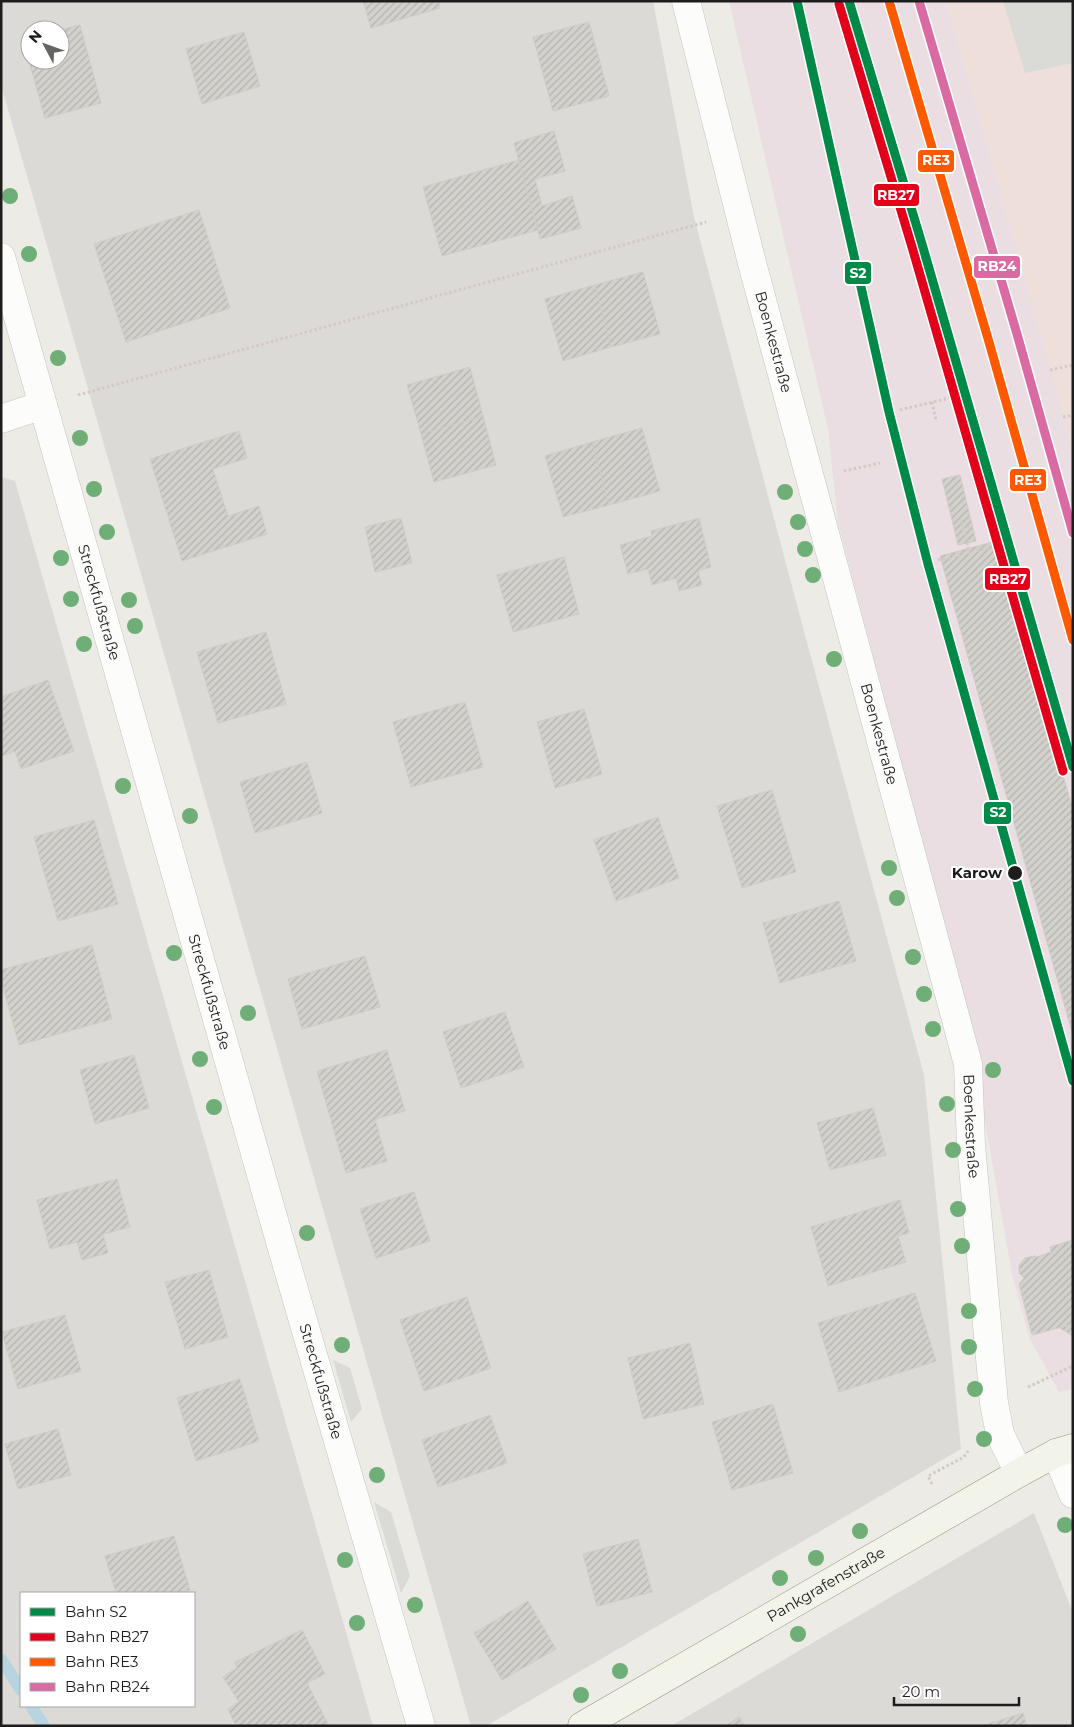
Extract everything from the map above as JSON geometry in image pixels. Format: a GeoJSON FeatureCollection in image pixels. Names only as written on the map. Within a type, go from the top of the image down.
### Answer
{"type":"FeatureCollection","features":[{"type":"Feature","properties":{"kind":"main road","name":"Pankgrafenstraße"},"geometry":{"type":"LineString","coordinates":[[582,1726],[1019,1472],[1065,1450]]}},
{"type":"Feature","properties":{"kind":"street","name":"Boenkestraße"},"geometry":{"type":"LineString","coordinates":[[686,1],[783,379],[968,1064],[971,1144],[994,1403],[1000,1434],[1019,1472]]}},
{"type":"Feature","properties":{"kind":"street","name":"Streckfußstraße"},"geometry":{"type":"LineString","coordinates":[[1,257],[279,1238],[421,1726]]}},
{"type":"Feature","properties":{"kind":"street"},"geometry":{"type":"LineString","coordinates":[[1,419],[43,405]]}},
{"type":"Feature","properties":{"kind":"street"},"geometry":{"type":"LineString","coordinates":[[1065,1450],[1073,1494]]}},
{"type":"Feature","properties":{"kind":"path"},"geometry":{"type":"LineString","coordinates":[[43,405],[740,213]]}},
{"type":"Feature","properties":{"kind":"path"},"geometry":{"type":"LineString","coordinates":[[1050,370],[1073,365]]}},
{"type":"Feature","properties":{"kind":"path"},"geometry":{"type":"LineString","coordinates":[[900,410],[957,396]]}},
{"type":"Feature","properties":{"kind":"path"},"geometry":{"type":"LineString","coordinates":[[932,402],[936,420]]}},
{"type":"Feature","properties":{"kind":"path"},"geometry":{"type":"LineString","coordinates":[[1064,417],[1073,415]]}},
{"type":"Feature","properties":{"kind":"path"},"geometry":{"type":"LineString","coordinates":[[962,523],[970,553]]}},
{"type":"Feature","properties":{"kind":"path"},"geometry":{"type":"LineString","coordinates":[[938,560],[1000,544]]}},
{"type":"Feature","properties":{"kind":"path"},"geometry":{"type":"LineString","coordinates":[[994,1403],[1073,1366]]}},
{"type":"Feature","properties":{"kind":"path"},"geometry":{"type":"LineString","coordinates":[[1067,1368],[1073,1372]]}},
{"type":"Feature","properties":{"kind":"path"},"geometry":{"type":"LineString","coordinates":[[948,1514],[928,1476],[964,1457],[969,1450]]}},
{"type":"Feature","properties":{"kind":"shaded area"},"geometry":{"type":"Polygon","coordinates":[[[1,1],[653,1],[694,217],[924,1075],[961,1449],[486,1726],[471,1726],[1,85],[1,1]]]}},
{"type":"Feature","properties":{"kind":"shaded area"},"geometry":{"type":"Polygon","coordinates":[[[729,1],[946,1],[1073,451],[1073,1389],[1059,1392],[1029,1337],[1012,1274],[962,992],[838,523],[828,429],[729,1]]]}},
{"type":"Feature","properties":{"kind":"shaded area"},"geometry":{"type":"Polygon","coordinates":[[[946,1],[1073,1],[1073,451],[1058,399],[946,1]]]}},
{"type":"Feature","properties":{"kind":"shaded area"},"geometry":{"type":"Polygon","coordinates":[[[1003,1],[1073,1],[1073,63],[1025,73],[1003,1]]]}},
{"type":"Feature","properties":{"kind":"shaded area"},"geometry":{"type":"Polygon","coordinates":[[[1,477],[15,481],[373,1726],[1,1726],[1,477]]]}},
{"type":"Feature","properties":{"kind":"shaded area"},"geometry":{"type":"Polygon","coordinates":[[[333,1360],[350,1368],[362,1409],[351,1422],[333,1360]]]}},
{"type":"Feature","properties":{"kind":"shaded area"},"geometry":{"type":"Polygon","coordinates":[[[374,1502],[391,1512],[410,1576],[401,1593],[374,1502]]]}},
{"type":"Feature","properties":{"kind":"shaded area"},"geometry":{"type":"Polygon","coordinates":[[[1034,1513],[1073,1613],[1073,1726],[671,1726],[1034,1513]]]}},
{"type":"Feature","properties":{"kind":"building"},"geometry":{"type":"Polygon","coordinates":[[[363,1],[439,1],[440,8],[371,28],[363,1]]]}},
{"type":"Feature","properties":{"kind":"building"},"geometry":{"type":"Polygon","coordinates":[[[589,22],[609,96],[553,111],[533,37],[589,22]]]}},
{"type":"Feature","properties":{"kind":"building"},"geometry":{"type":"Polygon","coordinates":[[[80,25],[101,103],[45,118],[31,70],[70,70],[70,28],[80,25]]]}},
{"type":"Feature","properties":{"kind":"building"},"geometry":{"type":"Polygon","coordinates":[[[244,32],[260,86],[202,104],[186,49],[244,32]]]}},
{"type":"Feature","properties":{"kind":"building"},"geometry":{"type":"Polygon","coordinates":[[[554,131],[565,171],[535,179],[542,206],[572,196],[581,228],[540,239],[514,143],[554,131]]]}},
{"type":"Feature","properties":{"kind":"building"},"geometry":{"type":"Polygon","coordinates":[[[519,160],[538,230],[442,256],[423,187],[519,160]]]}},
{"type":"Feature","properties":{"kind":"building"},"geometry":{"type":"Polygon","coordinates":[[[199,210],[230,308],[126,342],[94,244],[199,210]]]}},
{"type":"Feature","properties":{"kind":"building"},"geometry":{"type":"Polygon","coordinates":[[[643,272],[660,334],[611,347],[595,285],[643,272]]]}},
{"type":"Feature","properties":{"kind":"building"},"geometry":{"type":"Polygon","coordinates":[[[595,285],[611,347],[563,361],[545,299],[595,285]]]}},
{"type":"Feature","properties":{"kind":"building"},"geometry":{"type":"Polygon","coordinates":[[[470,367],[483,416],[421,434],[407,385],[470,367]]]}},
{"type":"Feature","properties":{"kind":"building"},"geometry":{"type":"Polygon","coordinates":[[[483,416],[496,465],[434,482],[421,434],[483,416]]]}},
{"type":"Feature","properties":{"kind":"building"},"geometry":{"type":"Polygon","coordinates":[[[642,428],[660,491],[609,505],[592,442],[642,428]]]}},
{"type":"Feature","properties":{"kind":"building"},"geometry":{"type":"Polygon","coordinates":[[[239,431],[247,458],[213,469],[228,516],[259,506],[267,534],[182,561],[150,459],[239,431]]]}},
{"type":"Feature","properties":{"kind":"building"},"geometry":{"type":"Polygon","coordinates":[[[592,442],[609,505],[563,517],[545,456],[592,442]]]}},
{"type":"Feature","properties":{"kind":"building"},"geometry":{"type":"Polygon","coordinates":[[[960,475],[976,541],[958,545],[942,479],[960,475]]]}},
{"type":"Feature","properties":{"kind":"building"},"geometry":{"type":"Polygon","coordinates":[[[401,518],[412,563],[375,572],[365,527],[401,518]]]}},
{"type":"Feature","properties":{"kind":"building"},"geometry":{"type":"Polygon","coordinates":[[[699,518],[711,567],[698,571],[702,585],[679,591],[676,578],[652,585],[648,569],[628,574],[620,545],[652,536],[651,531],[699,518]]]}},
{"type":"Feature","properties":{"kind":"building"},"geometry":{"type":"Polygon","coordinates":[[[996,541],[1073,810],[1073,1036],[940,556],[996,541]]]}},
{"type":"Feature","properties":{"kind":"building"},"geometry":{"type":"Polygon","coordinates":[[[564,557],[579,614],[513,632],[497,575],[564,557]]]}},
{"type":"Feature","properties":{"kind":"building"},"geometry":{"type":"Polygon","coordinates":[[[266,632],[286,704],[218,723],[197,652],[266,632]]]}},
{"type":"Feature","properties":{"kind":"building"},"geometry":{"type":"Polygon","coordinates":[[[48,680],[74,751],[21,769],[15,751],[1,756],[1,697],[48,680]]]}},
{"type":"Feature","properties":{"kind":"building"},"geometry":{"type":"Polygon","coordinates":[[[465,702],[483,767],[411,787],[393,722],[465,702]]]}},
{"type":"Feature","properties":{"kind":"building"},"geometry":{"type":"Polygon","coordinates":[[[584,709],[602,774],[555,788],[537,722],[584,709]]]}},
{"type":"Feature","properties":{"kind":"building"},"geometry":{"type":"Polygon","coordinates":[[[307,762],[322,813],[255,833],[240,782],[307,762]]]}},
{"type":"Feature","properties":{"kind":"building"},"geometry":{"type":"Polygon","coordinates":[[[772,790],[796,872],[742,888],[717,806],[772,790]]]}},
{"type":"Feature","properties":{"kind":"building"},"geometry":{"type":"Polygon","coordinates":[[[658,817],[679,878],[616,901],[594,840],[658,817]]]}},
{"type":"Feature","properties":{"kind":"building"},"geometry":{"type":"Polygon","coordinates":[[[94,820],[118,904],[58,921],[34,837],[94,820]]]}},
{"type":"Feature","properties":{"kind":"building"},"geometry":{"type":"Polygon","coordinates":[[[839,901],[856,961],[780,983],[763,923],[839,901]]]}},
{"type":"Feature","properties":{"kind":"building"},"geometry":{"type":"Polygon","coordinates":[[[92,945],[112,1019],[19,1045],[1,980],[1,970],[92,945]]]}},
{"type":"Feature","properties":{"kind":"building"},"geometry":{"type":"Polygon","coordinates":[[[365,956],[380,1007],[302,1029],[288,979],[365,956]]]}},
{"type":"Feature","properties":{"kind":"building"},"geometry":{"type":"Polygon","coordinates":[[[505,1012],[524,1067],[461,1088],[443,1032],[505,1012]]]}},
{"type":"Feature","properties":{"kind":"building"},"geometry":{"type":"Polygon","coordinates":[[[387,1050],[405,1111],[375,1119],[387,1161],[346,1173],[317,1071],[387,1050]]]}},
{"type":"Feature","properties":{"kind":"building"},"geometry":{"type":"Polygon","coordinates":[[[134,1055],[149,1108],[95,1124],[80,1070],[134,1055]]]}},
{"type":"Feature","properties":{"kind":"building"},"geometry":{"type":"Polygon","coordinates":[[[873,1108],[886,1155],[830,1170],[817,1123],[873,1108]]]}},
{"type":"Feature","properties":{"kind":"building"},"geometry":{"type":"Polygon","coordinates":[[[117,1179],[130,1227],[103,1234],[108,1253],[82,1260],[77,1242],[50,1249],[37,1200],[117,1179]]]}},
{"type":"Feature","properties":{"kind":"building"},"geometry":{"type":"Polygon","coordinates":[[[414,1192],[430,1241],[376,1258],[360,1209],[414,1192]]]}},
{"type":"Feature","properties":{"kind":"building"},"geometry":{"type":"Polygon","coordinates":[[[900,1200],[909,1233],[898,1236],[906,1262],[828,1286],[811,1227],[900,1200]]]}},
{"type":"Feature","properties":{"kind":"building"},"geometry":{"type":"Polygon","coordinates":[[[1073,1240],[1073,1324],[1032,1335],[1019,1284],[1024,1278],[1019,1273],[1019,1265],[1025,1258],[1037,1257],[1051,1252],[1050,1247],[1073,1240]]]}},
{"type":"Feature","properties":{"kind":"building"},"geometry":{"type":"Polygon","coordinates":[[[209,1270],[228,1337],[185,1349],[165,1282],[209,1270]]]}},
{"type":"Feature","properties":{"kind":"building"},"geometry":{"type":"Polygon","coordinates":[[[915,1293],[936,1361],[839,1392],[818,1323],[915,1293]]]}},
{"type":"Feature","properties":{"kind":"building"},"geometry":{"type":"Polygon","coordinates":[[[467,1297],[491,1368],[424,1391],[400,1320],[467,1297]]]}},
{"type":"Feature","properties":{"kind":"building"},"geometry":{"type":"Polygon","coordinates":[[[65,1315],[81,1371],[18,1389],[2,1332],[65,1315]]]}},
{"type":"Feature","properties":{"kind":"building"},"geometry":{"type":"Polygon","coordinates":[[[1073,1324],[1073,1336],[1060,1328],[1073,1324]]]}},
{"type":"Feature","properties":{"kind":"building"},"geometry":{"type":"Polygon","coordinates":[[[690,1343],[704,1404],[643,1419],[628,1358],[690,1343]]]}},
{"type":"Feature","properties":{"kind":"building"},"geometry":{"type":"Polygon","coordinates":[[[240,1379],[259,1441],[196,1461],[177,1398],[240,1379]]]}},
{"type":"Feature","properties":{"kind":"building"},"geometry":{"type":"Polygon","coordinates":[[[773,1404],[793,1473],[732,1490],[712,1422],[773,1404]]]}},
{"type":"Feature","properties":{"kind":"building"},"geometry":{"type":"Polygon","coordinates":[[[490,1415],[507,1463],[438,1487],[422,1440],[490,1415]]]}},
{"type":"Feature","properties":{"kind":"building"},"geometry":{"type":"Polygon","coordinates":[[[58,1429],[71,1475],[18,1489],[5,1444],[58,1429]]]}},
{"type":"Feature","properties":{"kind":"building"},"geometry":{"type":"Polygon","coordinates":[[[174,1536],[190,1590],[183,1592],[116,1592],[105,1556],[174,1536]]]}},
{"type":"Feature","properties":{"kind":"building"},"geometry":{"type":"Polygon","coordinates":[[[638,1539],[652,1592],[597,1606],[583,1554],[638,1539]]]}},
{"type":"Feature","properties":{"kind":"building"},"geometry":{"type":"Polygon","coordinates":[[[528,1601],[556,1649],[502,1680],[474,1633],[528,1601]]]}},
{"type":"Feature","properties":{"kind":"building"},"geometry":{"type":"Polygon","coordinates":[[[302,1630],[325,1674],[307,1683],[329,1726],[236,1726],[228,1709],[239,1702],[223,1677],[237,1668],[235,1662],[302,1630]]]}},
{"type":"Feature","properties":{"kind":"building"},"geometry":{"type":"Polygon","coordinates":[[[1023,1713],[1027,1726],[982,1726],[1023,1713]]]}},
{"type":"Feature","properties":{"kind":"building"},"geometry":{"type":"Polygon","coordinates":[[[739,1717],[745,1726],[725,1726],[739,1717]]]}},
{"type":"Feature","properties":{"kind":"waterway"},"geometry":{"type":"LineString","coordinates":[[1,1659],[20,1688]]}},
{"type":"Feature","properties":{"kind":"waterway"},"geometry":{"type":"LineString","coordinates":[[32,1707],[44,1726]]}},
{"type":"Feature","properties":{"kind":"rail line","name":"S2"},"geometry":{"type":"LineString","coordinates":[[797,1],[889,412],[928,564],[1073,1081]]}},
{"type":"Feature","properties":{"kind":"rail line","name":"S2"},"geometry":{"type":"LineString","coordinates":[[849,1],[922,244],[1073,767]]}},
{"type":"Feature","properties":{"kind":"rail line","name":"RE3"},"geometry":{"type":"LineString","coordinates":[[889,1],[989,342],[1073,640]]}},
{"type":"Feature","properties":{"kind":"rail line","name":"RB24"},"geometry":{"type":"LineString","coordinates":[[919,1],[1017,334],[1073,533]]}},
{"type":"Feature","properties":{"kind":"rail line","name":"RB27"},"geometry":{"type":"LineString","coordinates":[[839,4],[912,247],[1063,771]]}},
{"type":"Feature","properties":{"kind":"place","name":"Karow"},"geometry":{"type":"Point","coordinates":[1015,873]}}]}
